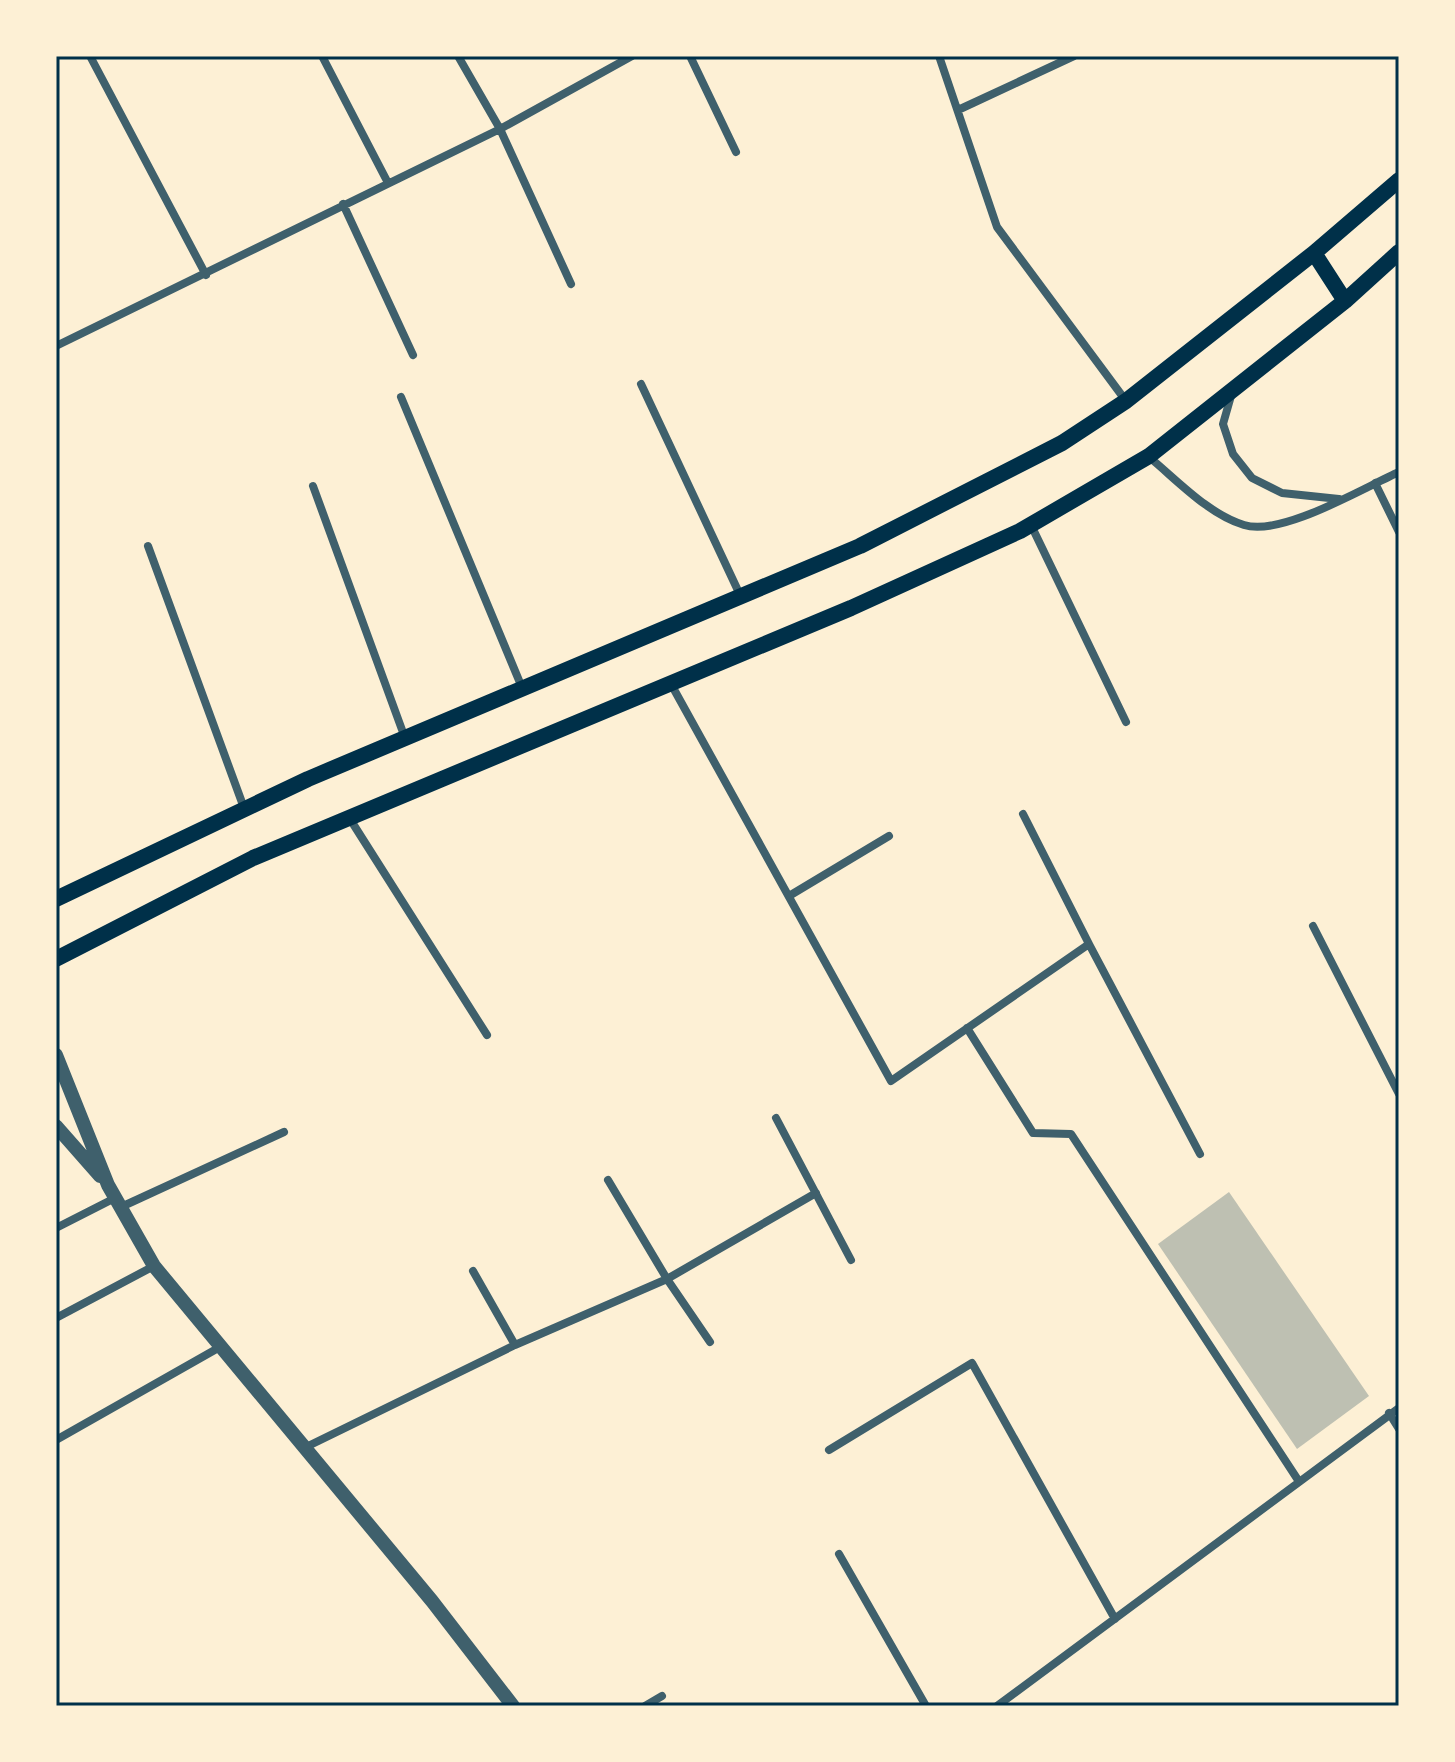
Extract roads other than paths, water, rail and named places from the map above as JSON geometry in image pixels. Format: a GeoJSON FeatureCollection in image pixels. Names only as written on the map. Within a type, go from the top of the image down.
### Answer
{"type":"FeatureCollection","features":[{"type":"Feature","properties":{"kind":"main road"},"geometry":{"type":"LineString","coordinates":[[56,899],[244,808],[860,546],[1062,443],[1126,401],[1314,253],[1399,180]]}},
{"type":"Feature","properties":{"kind":"main road"},"geometry":{"type":"LineString","coordinates":[[56,959],[253,858],[851,608],[1031,525],[1149,456],[1345,301],[1399,252]]}},
{"type":"Feature","properties":{"kind":"main road"},"geometry":{"type":"LineString","coordinates":[[1314,253],[1345,301]]}},
{"type":"Feature","properties":{"kind":"street"},"geometry":{"type":"LineString","coordinates":[[90,56],[206,275]]}},
{"type":"Feature","properties":{"kind":"street"},"geometry":{"type":"LineString","coordinates":[[322,56],[387,181]]}},
{"type":"Feature","properties":{"kind":"street"},"geometry":{"type":"LineString","coordinates":[[458,56],[500,129],[571,284]]}},
{"type":"Feature","properties":{"kind":"street"},"geometry":{"type":"LineString","coordinates":[[56,346],[206,275],[387,181],[500,129],[632,56]]}},
{"type":"Feature","properties":{"kind":"street"},"geometry":{"type":"LineString","coordinates":[[690,56],[736,152]]}},
{"type":"Feature","properties":{"kind":"street"},"geometry":{"type":"LineString","coordinates":[[939,56],[997,227],[1126,401]]}},
{"type":"Feature","properties":{"kind":"street"},"geometry":{"type":"LineString","coordinates":[[958,110],[1074,56]]}},
{"type":"Feature","properties":{"kind":"street"},"geometry":{"type":"LineString","coordinates":[[343,204],[413,355]]}},
{"type":"Feature","properties":{"kind":"street"},"geometry":{"type":"LineString","coordinates":[[641,384],[741,598]]}},
{"type":"Feature","properties":{"kind":"street"},"geometry":{"type":"LineString","coordinates":[[1236,385],[1223,424],[1233,454],[1252,478],[1282,493],[1339,499]]}},
{"type":"Feature","properties":{"kind":"street"},"geometry":{"type":"LineString","coordinates":[[401,397],[524,690]]}},
{"type":"Feature","properties":{"kind":"street"},"geometry":{"type":"LineString","coordinates":[[1149,456],[1202,502],[1245,526],[1292,523],[1399,472]]}},
{"type":"Feature","properties":{"kind":"street"},"geometry":{"type":"LineString","coordinates":[[1375,483],[1399,532]]}},
{"type":"Feature","properties":{"kind":"street"},"geometry":{"type":"LineString","coordinates":[[313,486],[405,739]]}},
{"type":"Feature","properties":{"kind":"street"},"geometry":{"type":"LineString","coordinates":[[1031,525],[1126,722]]}},
{"type":"Feature","properties":{"kind":"street"},"geometry":{"type":"LineString","coordinates":[[148,546],[244,808]]}},
{"type":"Feature","properties":{"kind":"street"},"geometry":{"type":"LineString","coordinates":[[671,684],[891,1081],[1089,944]]}},
{"type":"Feature","properties":{"kind":"street"},"geometry":{"type":"LineString","coordinates":[[1023,814],[1200,1154]]}},
{"type":"Feature","properties":{"kind":"street"},"geometry":{"type":"LineString","coordinates":[[350,819],[487,1035]]}},
{"type":"Feature","properties":{"kind":"street"},"geometry":{"type":"LineString","coordinates":[[789,896],[889,836]]}},
{"type":"Feature","properties":{"kind":"street"},"geometry":{"type":"LineString","coordinates":[[1313,926],[1399,1094]]}},
{"type":"Feature","properties":{"kind":"street"},"geometry":{"type":"LineString","coordinates":[[967,1028],[1033,1133],[1071,1134],[1298,1480]]}},
{"type":"Feature","properties":{"kind":"street"},"geometry":{"type":"LineString","coordinates":[[56,1055],[115,1197],[154,1266],[432,1601],[513,1706]]}},
{"type":"Feature","properties":{"kind":"street"},"geometry":{"type":"LineString","coordinates":[[776,1118],[851,1260]]}},
{"type":"Feature","properties":{"kind":"street"},"geometry":{"type":"LineString","coordinates":[[56,1126],[115,1197]]}},
{"type":"Feature","properties":{"kind":"street"},"geometry":{"type":"LineString","coordinates":[[56,1228],[115,1197],[284,1132]]}},
{"type":"Feature","properties":{"kind":"street"},"geometry":{"type":"LineString","coordinates":[[608,1180],[667,1279],[710,1342]]}},
{"type":"Feature","properties":{"kind":"street"},"geometry":{"type":"LineString","coordinates":[[304,1448],[515,1345],[667,1279],[816,1193]]}},
{"type":"Feature","properties":{"kind":"street"},"geometry":{"type":"LineString","coordinates":[[56,1318],[154,1266]]}},
{"type":"Feature","properties":{"kind":"street"},"geometry":{"type":"LineString","coordinates":[[473,1271],[515,1345]]}},
{"type":"Feature","properties":{"kind":"street"},"geometry":{"type":"LineString","coordinates":[[56,1440],[220,1347]]}},
{"type":"Feature","properties":{"kind":"street"},"geometry":{"type":"LineString","coordinates":[[829,1450],[972,1363],[1115,1619]]}},
{"type":"Feature","properties":{"kind":"street"},"geometry":{"type":"LineString","coordinates":[[997,1706],[1399,1408]]}},
{"type":"Feature","properties":{"kind":"street"},"geometry":{"type":"LineString","coordinates":[[1389,1413],[1399,1429]]}},
{"type":"Feature","properties":{"kind":"street"},"geometry":{"type":"LineString","coordinates":[[839,1554],[926,1706]]}},
{"type":"Feature","properties":{"kind":"street"},"geometry":{"type":"LineString","coordinates":[[645,1706],[662,1696]]}}]}
